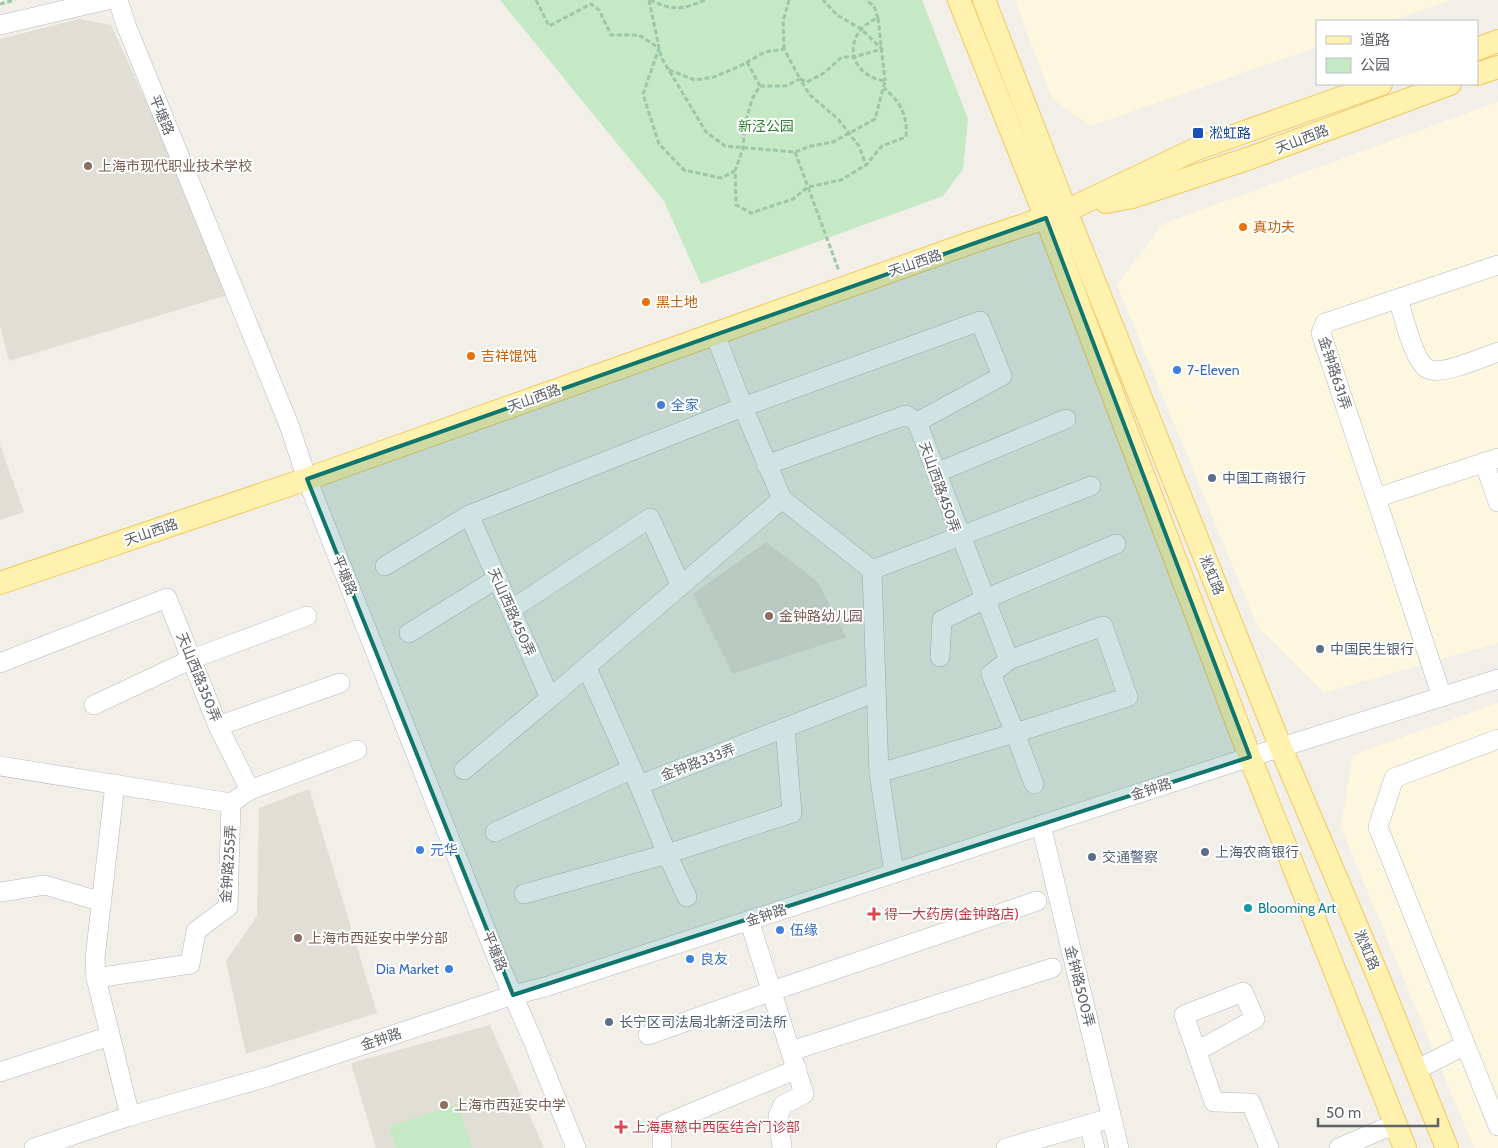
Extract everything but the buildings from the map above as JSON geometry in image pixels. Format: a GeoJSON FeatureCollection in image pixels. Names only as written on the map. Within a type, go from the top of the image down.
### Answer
{"type":"FeatureCollection","features":[{"type":"Feature","properties":{"kind":"main road","name":"淞虹路"},"geometry":{"type":"LineString","coordinates":[[959,0],[1056,215],[1416,1070],[1447,1148]]}},
{"type":"Feature","properties":{"kind":"main road","name":"淞虹路"},"geometry":{"type":"LineString","coordinates":[[984,0],[1056,215],[1250,757],[1405,1148]]}},
{"type":"Feature","properties":{"kind":"main road"},"geometry":{"type":"LineString","coordinates":[[1478,49],[1498,41]]}},
{"type":"Feature","properties":{"kind":"main road"},"geometry":{"type":"LineString","coordinates":[[1478,74],[1498,66]]}},
{"type":"Feature","properties":{"kind":"main road","name":"天山西路"},"geometry":{"type":"LineString","coordinates":[[1056,215],[1196,149],[1378,85]]}},
{"type":"Feature","properties":{"kind":"main road","name":"天山西路"},"geometry":{"type":"LineString","coordinates":[[0,583],[307,479],[1056,215],[1132,197],[1250,158],[1447,85]]}},
{"type":"Feature","properties":{"kind":"street"},"geometry":{"type":"LineString","coordinates":[[0,25],[107,0]]}},
{"type":"Feature","properties":{"kind":"street","name":"平塘路"},"geometry":{"type":"LineString","coordinates":[[118,0],[130,34],[289,425],[307,479],[576,1148]]}},
{"type":"Feature","properties":{"kind":"street","name":"金钟路631弄"},"geometry":{"type":"LineString","coordinates":[[1442,697],[1321,332],[1325,323],[1498,266]]}},
{"type":"Feature","properties":{"kind":"street"},"geometry":{"type":"LineString","coordinates":[[1398,299],[1418,360],[1427,369],[1440,371],[1498,352]]}},
{"type":"Feature","properties":{"kind":"street"},"geometry":{"type":"LineString","coordinates":[[385,566],[469,515],[743,407],[980,321],[1002,376],[917,422],[906,415],[766,465]]}},
{"type":"Feature","properties":{"kind":"street"},"geometry":{"type":"LineString","coordinates":[[715,334],[766,465],[782,499],[872,570],[878,773],[894,873]]}},
{"type":"Feature","properties":{"kind":"street"},"geometry":{"type":"LineString","coordinates":[[936,473],[1066,419]]}},
{"type":"Feature","properties":{"kind":"street","name":"天山西路450弄"},"geometry":{"type":"LineString","coordinates":[[872,570],[961,536],[917,422]]}},
{"type":"Feature","properties":{"kind":"street"},"geometry":{"type":"LineString","coordinates":[[1376,498],[1491,460],[1498,502]]}},
{"type":"Feature","properties":{"kind":"street"},"geometry":{"type":"LineString","coordinates":[[1009,660],[961,536],[1091,486]]}},
{"type":"Feature","properties":{"kind":"street"},"geometry":{"type":"LineString","coordinates":[[464,770],[587,668],[782,499]]}},
{"type":"Feature","properties":{"kind":"street","name":"天山西路450弄"},"geometry":{"type":"LineString","coordinates":[[469,515],[550,698]]}},
{"type":"Feature","properties":{"kind":"street"},"geometry":{"type":"LineString","coordinates":[[512,609],[650,518],[681,586]]}},
{"type":"Feature","properties":{"kind":"street"},"geometry":{"type":"LineString","coordinates":[[940,657],[942,620],[985,599],[1116,544]]}},
{"type":"Feature","properties":{"kind":"street"},"geometry":{"type":"LineString","coordinates":[[409,633],[498,578]]}},
{"type":"Feature","properties":{"kind":"street","name":"天山西路350弄"},"geometry":{"type":"LineString","coordinates":[[0,663],[167,598],[218,726],[250,790]]}},
{"type":"Feature","properties":{"kind":"street"},"geometry":{"type":"LineString","coordinates":[[94,705],[192,658],[307,616]]}},
{"type":"Feature","properties":{"kind":"street"},"geometry":{"type":"LineString","coordinates":[[878,773],[1015,733],[1128,697],[1103,626],[1009,660],[991,674],[1015,733],[1034,784]]}},
{"type":"Feature","properties":{"kind":"street"},"geometry":{"type":"LineString","coordinates":[[587,668],[687,897]]}},
{"type":"Feature","properties":{"kind":"street","name":"金钟路"},"geometry":{"type":"LineString","coordinates":[[34,1148],[130,1116],[267,1077],[513,995],[545,987],[1250,757],[1498,680]]}},
{"type":"Feature","properties":{"kind":"street"},"geometry":{"type":"LineString","coordinates":[[218,726],[340,683]]}},
{"type":"Feature","properties":{"kind":"street","name":"金钟路333弄"},"geometry":{"type":"LineString","coordinates":[[495,832],[635,777],[785,728],[876,692]]}},
{"type":"Feature","properties":{"kind":"street"},"geometry":{"type":"LineString","coordinates":[[524,894],[667,854],[792,813],[785,728]]}},
{"type":"Feature","properties":{"kind":"street"},"geometry":{"type":"LineString","coordinates":[[1498,739],[1394,778],[1378,827],[1498,1126]]}},
{"type":"Feature","properties":{"kind":"street"},"geometry":{"type":"LineString","coordinates":[[0,766],[232,803],[250,790],[357,750]]}},
{"type":"Feature","properties":{"kind":"street"},"geometry":{"type":"LineString","coordinates":[[115,784],[96,958],[96,978],[130,1116]]}},
{"type":"Feature","properties":{"kind":"street","name":"金钟路255弄"},"geometry":{"type":"LineString","coordinates":[[96,978],[190,964],[196,931],[228,907],[232,803]]}},
{"type":"Feature","properties":{"kind":"street","name":"金钟路500弄"},"geometry":{"type":"LineString","coordinates":[[1040,825],[1119,1148]]}},
{"type":"Feature","properties":{"kind":"street"},"geometry":{"type":"LineString","coordinates":[[0,892],[45,885],[102,902]]}},
{"type":"Feature","properties":{"kind":"street"},"geometry":{"type":"LineString","coordinates":[[648,1035],[1037,901]]}},
{"type":"Feature","properties":{"kind":"street"},"geometry":{"type":"LineString","coordinates":[[749,920],[804,1094],[783,1105],[778,1116],[782,1148]]}},
{"type":"Feature","properties":{"kind":"street"},"geometry":{"type":"LineString","coordinates":[[791,1051],[1052,968]]}},
{"type":"Feature","properties":{"kind":"street"},"geometry":{"type":"LineString","coordinates":[[0,1072],[110,1036]]}},
{"type":"Feature","properties":{"kind":"street"},"geometry":{"type":"LineString","coordinates":[[1416,1070],[1465,1045]]}},
{"type":"Feature","properties":{"kind":"street"},"geometry":{"type":"LineString","coordinates":[[1197,1051],[1214,1102],[1250,1103],[1269,1148]]}},
{"type":"Feature","properties":{"kind":"street"},"geometry":{"type":"LineString","coordinates":[[663,1137],[797,1069]]}},
{"type":"Feature","properties":{"kind":"street"},"geometry":{"type":"LineString","coordinates":[[1006,1148],[1111,1118]]}},
{"type":"Feature","properties":{"kind":"street"},"geometry":{"type":"LineString","coordinates":[[1088,1124],[1095,1148]]}},
{"type":"Feature","properties":{"kind":"street"},"geometry":{"type":"LineString","coordinates":[[1338,1148],[1383,1129],[1396,1126]]}},
{"type":"Feature","properties":{"kind":"path"},"geometry":{"type":"LineString","coordinates":[[0,4],[15,0]]}},
{"type":"Feature","properties":{"kind":"path"},"geometry":{"type":"LineString","coordinates":[[536,0],[549,26],[591,4],[599,10],[611,35],[639,35],[658,48]]}},
{"type":"Feature","properties":{"kind":"path"},"geometry":{"type":"LineString","coordinates":[[649,0],[661,58],[706,132],[725,146],[795,152],[811,146],[833,142],[875,119],[885,81],[878,18],[874,6],[866,0]]}},
{"type":"Feature","properties":{"kind":"path"},"geometry":{"type":"LineString","coordinates":[[649,0],[662,6],[680,9],[705,0]]}},
{"type":"Feature","properties":{"kind":"path"},"geometry":{"type":"LineString","coordinates":[[789,0],[783,21],[784,49],[810,95],[838,119],[859,146],[866,165]]}},
{"type":"Feature","properties":{"kind":"path"},"geometry":{"type":"LineString","coordinates":[[824,0],[837,15],[860,29],[882,49]]}},
{"type":"Feature","properties":{"kind":"path"},"geometry":{"type":"LineString","coordinates":[[874,6],[876,0]]}},
{"type":"Feature","properties":{"kind":"path"},"geometry":{"type":"LineString","coordinates":[[878,18],[868,22],[855,37],[854,57],[858,66],[865,74],[885,81]]}},
{"type":"Feature","properties":{"kind":"path"},"geometry":{"type":"LineString","coordinates":[[658,48],[643,94],[659,144],[684,170],[721,178],[735,171]]}},
{"type":"Feature","properties":{"kind":"path"},"geometry":{"type":"LineString","coordinates":[[668,70],[695,80],[714,77],[765,52],[784,49]]}},
{"type":"Feature","properties":{"kind":"path"},"geometry":{"type":"LineString","coordinates":[[800,79],[806,82],[824,73],[830,65],[842,57],[854,57],[882,49]]}},
{"type":"Feature","properties":{"kind":"path"},"geometry":{"type":"LineString","coordinates":[[747,62],[760,86]]}},
{"type":"Feature","properties":{"kind":"path"},"geometry":{"type":"LineString","coordinates":[[760,86],[786,86],[800,79]]}},
{"type":"Feature","properties":{"kind":"path"},"geometry":{"type":"LineString","coordinates":[[760,86],[752,99],[745,124],[743,148],[735,171],[736,204],[751,213],[793,199],[808,187],[841,180],[866,165],[882,146],[906,136],[907,125],[898,100],[884,88]]}},
{"type":"Feature","properties":{"kind":"path"},"geometry":{"type":"LineString","coordinates":[[795,152],[846,288]]}},
{"type":"Feature","properties":{"kind":"highlighted area"},"geometry":{"type":"Polygon","coordinates":[[[1046,218],[1250,757],[513,995],[307,479],[1046,218]]]}},
{"type":"Feature","properties":{"kind":"shaded area"},"geometry":{"type":"Polygon","coordinates":[[[1015,0],[1452,0],[1394,20],[1316,20],[1316,47],[1090,126],[1052,98],[1015,0]]]}},
{"type":"Feature","properties":{"kind":"shaded area","name":"上海市现代职业技术学校"},"geometry":{"type":"Polygon","coordinates":[[[79,19],[111,25],[234,293],[9,361],[0,326],[0,39],[79,19]]]}},
{"type":"Feature","properties":{"kind":"shaded area"},"geometry":{"type":"Polygon","coordinates":[[[1498,102],[1498,643],[1324,693],[1258,627],[1117,285],[1163,224],[1498,102]]]}},
{"type":"Feature","properties":{"kind":"shaded area"},"geometry":{"type":"Polygon","coordinates":[[[0,445],[24,512],[0,520],[0,445]]]}},
{"type":"Feature","properties":{"kind":"shaded area","name":"金钟路幼儿园"},"geometry":{"type":"Polygon","coordinates":[[[766,542],[818,582],[846,637],[733,674],[693,594],[766,542]]]}},
{"type":"Feature","properties":{"kind":"shaded area"},"geometry":{"type":"Polygon","coordinates":[[[1498,703],[1498,1148],[1474,1148],[1341,827],[1353,755],[1498,703]]]}},
{"type":"Feature","properties":{"kind":"shaded area","name":"上海市西延安中学分部"},"geometry":{"type":"Polygon","coordinates":[[[309,789],[377,1013],[246,1054],[226,961],[257,916],[259,808],[309,789]]]}},
{"type":"Feature","properties":{"kind":"shaded area","name":"上海市西延安中学"},"geometry":{"type":"Polygon","coordinates":[[[490,1025],[544,1148],[376,1148],[351,1063],[490,1025]]]}},
{"type":"Feature","properties":{"kind":"green space","name":"新泾公园"},"geometry":{"type":"Polygon","coordinates":[[[500,0],[922,0],[968,119],[963,169],[943,196],[701,284],[664,201],[500,0]]]}},
{"type":"Feature","properties":{"kind":"green space"},"geometry":{"type":"Polygon","coordinates":[[[458,1104],[472,1148],[396,1148],[389,1126],[458,1104]]]}},
{"type":"Feature","properties":{"kind":"place","name":"淞虹路"},"geometry":{"type":"Point","coordinates":[1198,133]}},
{"type":"Feature","properties":{"kind":"place","name":"上海市现代职业技术学校"},"geometry":{"type":"Point","coordinates":[88,166]}},
{"type":"Feature","properties":{"kind":"place","name":"真功夫"},"geometry":{"type":"Point","coordinates":[1243,227]}},
{"type":"Feature","properties":{"kind":"place","name":"黑土地"},"geometry":{"type":"Point","coordinates":[646,302]}},
{"type":"Feature","properties":{"kind":"place","name":"吉祥馄饨"},"geometry":{"type":"Point","coordinates":[471,356]}},
{"type":"Feature","properties":{"kind":"place","name":"7-Eleven"},"geometry":{"type":"Point","coordinates":[1177,370]}},
{"type":"Feature","properties":{"kind":"place","name":"全家"},"geometry":{"type":"Point","coordinates":[661,405]}},
{"type":"Feature","properties":{"kind":"place","name":"中国工商银行"},"geometry":{"type":"Point","coordinates":[1212,478]}},
{"type":"Feature","properties":{"kind":"place","name":"金钟路幼儿园"},"geometry":{"type":"Point","coordinates":[769,616]}},
{"type":"Feature","properties":{"kind":"place","name":"中国民生银行"},"geometry":{"type":"Point","coordinates":[1320,649]}},
{"type":"Feature","properties":{"kind":"place","name":"元华"},"geometry":{"type":"Point","coordinates":[420,850]}},
{"type":"Feature","properties":{"kind":"place","name":"上海农商银行"},"geometry":{"type":"Point","coordinates":[1205,852]}},
{"type":"Feature","properties":{"kind":"place","name":"交通警察"},"geometry":{"type":"Point","coordinates":[1092,857]}},
{"type":"Feature","properties":{"kind":"place","name":"Blooming Art"},"geometry":{"type":"Point","coordinates":[1248,908]}},
{"type":"Feature","properties":{"kind":"place","name":"得一大药房(金钟路店)"},"geometry":{"type":"Point","coordinates":[874,914]}},
{"type":"Feature","properties":{"kind":"place","name":"伍缘"},"geometry":{"type":"Point","coordinates":[780,930]}},
{"type":"Feature","properties":{"kind":"place","name":"上海市西延安中学分部"},"geometry":{"type":"Point","coordinates":[298,938]}},
{"type":"Feature","properties":{"kind":"place","name":"良友"},"geometry":{"type":"Point","coordinates":[690,959]}},
{"type":"Feature","properties":{"kind":"place","name":"Dia Market"},"geometry":{"type":"Point","coordinates":[449,969]}},
{"type":"Feature","properties":{"kind":"place","name":"长宁区司法局北新泾司法所"},"geometry":{"type":"Point","coordinates":[609,1022]}},
{"type":"Feature","properties":{"kind":"place","name":"上海市西延安中学"},"geometry":{"type":"Point","coordinates":[444,1105]}},
{"type":"Feature","properties":{"kind":"place","name":"上海惠慈中西医结合门诊部"},"geometry":{"type":"Point","coordinates":[621,1127]}}]}
